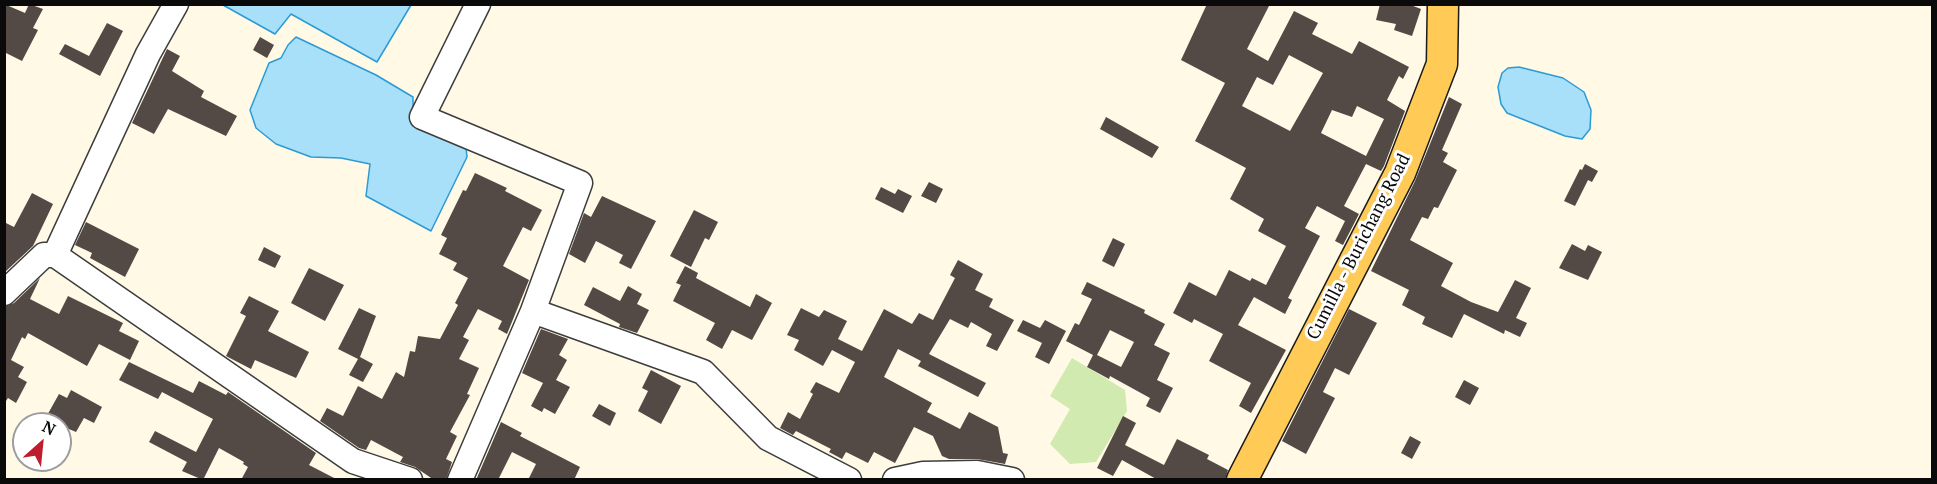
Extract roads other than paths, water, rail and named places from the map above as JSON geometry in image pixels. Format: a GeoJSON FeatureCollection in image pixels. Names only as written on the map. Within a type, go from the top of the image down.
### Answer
{"type":"FeatureCollection","features":[{"type":"Feature","properties":{"kind":"main road","name":"Cumilla - Burichang Road"},"geometry":{"type":"LineString","coordinates":[[1242,480],[1400,173],[1442,64],[1443,4]]}},
{"type":"Feature","properties":{"kind":"street"},"geometry":{"type":"LineString","coordinates":[[55,255],[148,54],[176,4]]}},
{"type":"Feature","properties":{"kind":"street"},"geometry":{"type":"LineString","coordinates":[[460,480],[533,311],[579,183],[422,117],[478,4]]}},
{"type":"Feature","properties":{"kind":"street"},"geometry":{"type":"LineString","coordinates":[[4,293],[44,255],[55,255],[353,461],[410,480]]}},
{"type":"Feature","properties":{"kind":"street"},"geometry":{"type":"LineString","coordinates":[[533,311],[703,372],[768,438],[849,480]]}},
{"type":"Feature","properties":{"kind":"street"},"geometry":{"type":"LineString","coordinates":[[895,480],[923,474],[976,473],[1012,480]]}},
{"type":"Feature","properties":{"kind":"water"},"geometry":{"type":"Polygon","coordinates":[[[223,5],[411,5],[377,62],[291,14],[275,34],[223,5]]]}},
{"type":"Feature","properties":{"kind":"water"},"geometry":{"type":"Polygon","coordinates":[[[296,37],[376,75],[413,97],[413,119],[465,138],[467,157],[431,231],[366,196],[370,164],[341,158],[311,157],[276,144],[256,128],[250,110],[269,63],[281,58],[288,45],[296,37]]]}},
{"type":"Feature","properties":{"kind":"water"},"geometry":{"type":"Polygon","coordinates":[[[1519,67],[1563,78],[1584,92],[1591,110],[1590,129],[1582,139],[1565,136],[1507,113],[1501,104],[1498,87],[1502,73],[1508,68],[1519,67]]]}}]}
